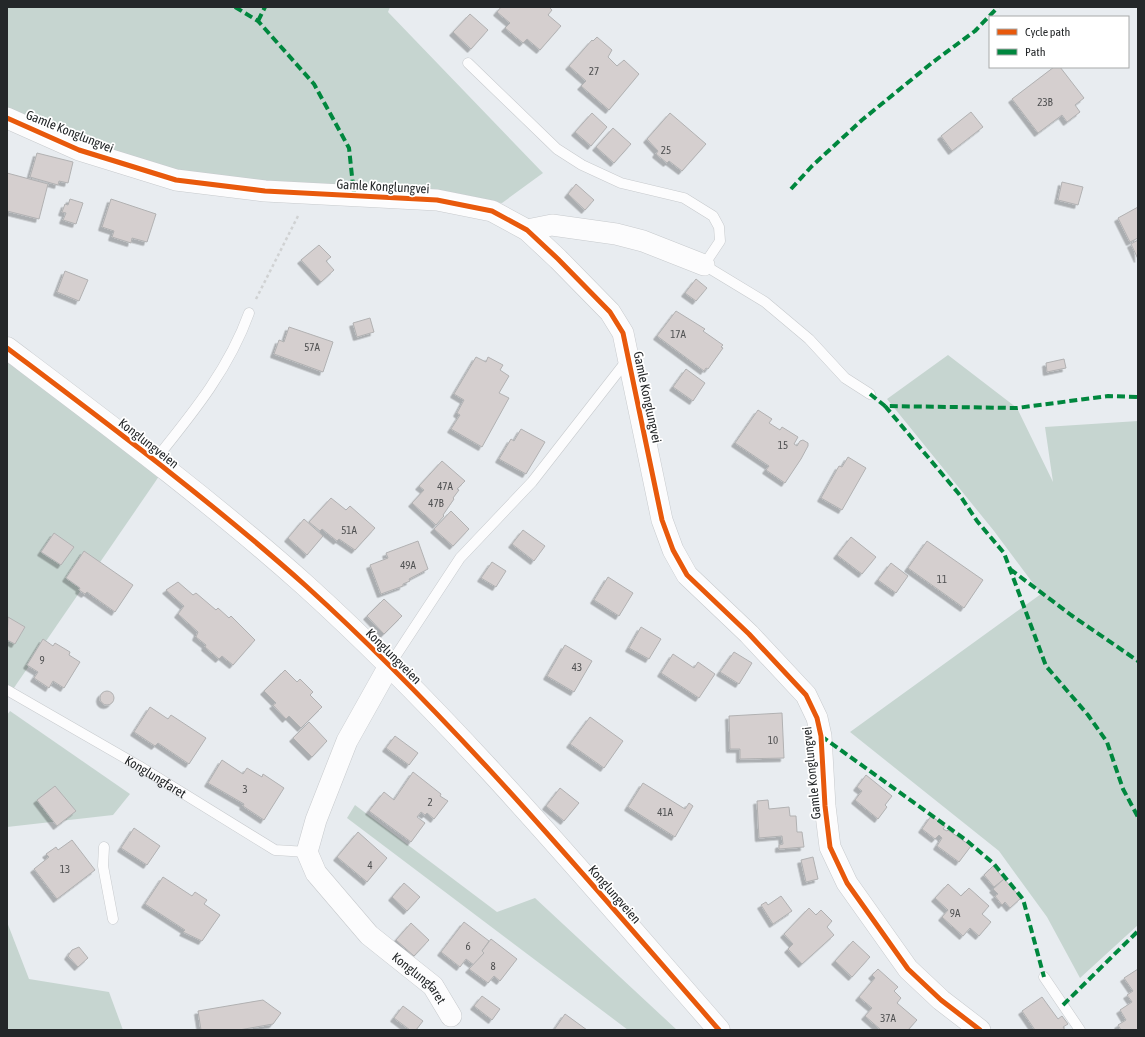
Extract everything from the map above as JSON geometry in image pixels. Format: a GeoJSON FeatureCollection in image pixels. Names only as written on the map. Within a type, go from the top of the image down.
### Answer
{"type":"FeatureCollection","features":[{"type":"Feature","properties":{"kind":"street","name":"Gamle Konglungvei"},"geometry":{"type":"LineString","coordinates":[[7,118],[79,150],[176,180],[266,191],[437,200],[492,211],[527,230],[558,259],[610,312],[623,333],[662,520],[673,550],[687,575],[749,634],[806,695],[817,718],[821,736],[825,806],[830,847],[847,883],[908,969],[941,1000],[980,1030]]}},
{"type":"Feature","properties":{"kind":"street"},"geometry":{"type":"LineString","coordinates":[[527,230],[552,225],[616,234],[643,241],[704,265]]}},
{"type":"Feature","properties":{"kind":"street","name":"Konglungveien"},"geometry":{"type":"LineString","coordinates":[[7,348],[155,460],[306,586],[389,666],[517,799],[719,1030]]}},
{"type":"Feature","properties":{"kind":"street"},"geometry":{"type":"LineString","coordinates":[[307,852],[316,820],[347,741],[389,666]]}},
{"type":"Feature","properties":{"kind":"street","name":"Konglungfaret"},"geometry":{"type":"LineString","coordinates":[[307,852],[316,873],[369,935],[433,986],[451,1016]]}},
{"type":"Feature","properties":{"kind":"lane"},"geometry":{"type":"LineString","coordinates":[[468,63],[558,149],[582,165],[621,183],[684,198],[713,216],[719,226],[720,241],[704,265],[765,302],[809,339],[845,378],[870,394]]}},
{"type":"Feature","properties":{"kind":"lane","name":"Konglungveien"},"geometry":{"type":"LineString","coordinates":[[155,460],[195,411],[225,366],[250,313]]}},
{"type":"Feature","properties":{"kind":"lane"},"geometry":{"type":"LineString","coordinates":[[389,666],[460,558],[532,482],[629,357]]}},
{"type":"Feature","properties":{"kind":"lane","name":"Konglungfaret"},"geometry":{"type":"LineString","coordinates":[[7,690],[139,766],[276,850],[307,852]]}},
{"type":"Feature","properties":{"kind":"lane"},"geometry":{"type":"LineString","coordinates":[[104,847],[103,866],[113,919]]}},
{"type":"Feature","properties":{"kind":"lane"},"geometry":{"type":"LineString","coordinates":[[1044,977],[1080,1030]]}},
{"type":"Feature","properties":{"kind":"path"},"geometry":{"type":"LineString","coordinates":[[250,313],[298,219],[306,193]]}},
{"type":"Feature","properties":{"kind":"shaded area"},"geometry":{"type":"Polygon","coordinates":[[[7,7],[390,7],[388,12],[543,173],[502,203],[297,188],[163,169],[7,108],[7,7]]]}},
{"type":"Feature","properties":{"kind":"shaded area"},"geometry":{"type":"Polygon","coordinates":[[[7,338],[166,466],[7,698],[7,338]]]}},
{"type":"Feature","properties":{"kind":"shaded area"},"geometry":{"type":"Polygon","coordinates":[[[948,355],[1017,408],[1053,482],[1045,427],[1138,421],[1138,925],[1080,978],[1047,917],[999,851],[850,732],[1041,594],[994,531],[887,399],[948,355]]]}},
{"type":"Feature","properties":{"kind":"shaded area"},"geometry":{"type":"Polygon","coordinates":[[[10,711],[130,794],[113,815],[7,827],[7,715],[10,711]]]}},
{"type":"Feature","properties":{"kind":"shaded area"},"geometry":{"type":"Polygon","coordinates":[[[355,805],[497,912],[535,898],[677,1030],[628,1030],[347,818],[355,805]]]}},
{"type":"Feature","properties":{"kind":"shaded area"},"geometry":{"type":"Polygon","coordinates":[[[7,922],[29,979],[109,992],[123,1030],[7,1030],[7,922]]]}},
{"type":"Feature","properties":{"kind":"building"},"geometry":{"type":"Polygon","coordinates":[[[501,7],[549,7],[552,10],[548,15],[561,26],[540,50],[527,39],[523,43],[505,28],[510,23],[497,12],[501,7]]]}},
{"type":"Feature","properties":{"kind":"building"},"geometry":{"type":"Polygon","coordinates":[[[470,14],[488,30],[471,49],[453,32],[470,14]]]}},
{"type":"Feature","properties":{"kind":"building"},"geometry":{"type":"Polygon","coordinates":[[[597,37],[612,50],[608,57],[617,66],[624,60],[639,74],[609,110],[581,86],[586,81],[569,66],[592,40],[593,41],[597,37]]]}},
{"type":"Feature","properties":{"kind":"building"},"geometry":{"type":"Polygon","coordinates":[[[1053,68],[1061,68],[1084,98],[1075,105],[1080,112],[1067,122],[1062,115],[1038,133],[1012,99],[1053,68]]]}},
{"type":"Feature","properties":{"kind":"building"},"geometry":{"type":"Polygon","coordinates":[[[971,112],[983,127],[952,151],[941,136],[971,112]]]}},
{"type":"Feature","properties":{"kind":"building"},"geometry":{"type":"Polygon","coordinates":[[[592,113],[607,127],[591,146],[575,132],[592,113]]]}},
{"type":"Feature","properties":{"kind":"building"},"geometry":{"type":"Polygon","coordinates":[[[670,113],[706,144],[682,171],[669,161],[667,163],[656,154],[658,151],[647,139],[670,113]]]}},
{"type":"Feature","properties":{"kind":"building"},"geometry":{"type":"Polygon","coordinates":[[[613,128],[631,144],[614,163],[596,147],[613,128]]]}},
{"type":"Feature","properties":{"kind":"building"},"geometry":{"type":"Polygon","coordinates":[[[37,153],[73,162],[68,183],[59,181],[58,185],[30,177],[37,153]]]}},
{"type":"Feature","properties":{"kind":"building"},"geometry":{"type":"Polygon","coordinates":[[[7,173],[48,184],[39,219],[7,211],[7,173]]]}},
{"type":"Feature","properties":{"kind":"building"},"geometry":{"type":"Polygon","coordinates":[[[1062,182],[1083,187],[1078,205],[1058,200],[1062,182]]]}},
{"type":"Feature","properties":{"kind":"building"},"geometry":{"type":"Polygon","coordinates":[[[576,184],[594,200],[585,210],[568,194],[576,184]]]}},
{"type":"Feature","properties":{"kind":"building"},"geometry":{"type":"Polygon","coordinates":[[[70,199],[83,203],[76,224],[63,220],[66,213],[62,212],[65,204],[68,205],[70,199]]]}},
{"type":"Feature","properties":{"kind":"building"},"geometry":{"type":"Polygon","coordinates":[[[111,199],[156,214],[147,242],[132,238],[131,243],[112,237],[114,231],[102,227],[111,199]]]}},
{"type":"Feature","properties":{"kind":"building"},"geometry":{"type":"Polygon","coordinates":[[[1138,207],[1138,238],[1130,242],[1118,218],[1138,207]]]}},
{"type":"Feature","properties":{"kind":"building"},"geometry":{"type":"Polygon","coordinates":[[[1138,240],[1138,259],[1131,244],[1138,240]]]}},
{"type":"Feature","properties":{"kind":"building"},"geometry":{"type":"Polygon","coordinates":[[[319,245],[331,257],[326,261],[334,270],[321,282],[301,260],[319,245]]]}},
{"type":"Feature","properties":{"kind":"building"},"geometry":{"type":"Polygon","coordinates":[[[65,271],[88,280],[79,301],[57,292],[65,271]]]}},
{"type":"Feature","properties":{"kind":"building"},"geometry":{"type":"Polygon","coordinates":[[[696,279],[707,288],[696,301],[685,293],[696,279]]]}},
{"type":"Feature","properties":{"kind":"building"},"geometry":{"type":"Polygon","coordinates":[[[676,311],[705,329],[703,331],[723,345],[721,347],[723,348],[708,369],[706,368],[704,371],[657,336],[676,311]]]}},
{"type":"Feature","properties":{"kind":"building"},"geometry":{"type":"Polygon","coordinates":[[[370,318],[374,332],[357,337],[353,323],[370,318]]]}},
{"type":"Feature","properties":{"kind":"building"},"geometry":{"type":"Polygon","coordinates":[[[289,327],[333,342],[323,372],[274,354],[279,340],[284,342],[289,327]]]}},
{"type":"Feature","properties":{"kind":"building"},"geometry":{"type":"Polygon","coordinates":[[[476,357],[486,362],[488,357],[503,365],[500,370],[509,376],[499,393],[509,398],[482,447],[451,429],[460,415],[457,413],[464,400],[454,394],[476,357]]]}},
{"type":"Feature","properties":{"kind":"building"},"geometry":{"type":"Polygon","coordinates":[[[1064,359],[1066,368],[1047,372],[1046,363],[1064,359]]]}},
{"type":"Feature","properties":{"kind":"building"},"geometry":{"type":"Polygon","coordinates":[[[686,369],[705,383],[693,401],[673,387],[686,369]]]}},
{"type":"Feature","properties":{"kind":"building"},"geometry":{"type":"Polygon","coordinates":[[[758,410],[772,419],[769,423],[780,430],[782,427],[798,437],[794,444],[797,446],[800,441],[803,440],[808,443],[808,446],[801,459],[785,483],[766,470],[769,466],[735,443],[758,410]]]}},
{"type":"Feature","properties":{"kind":"building"},"geometry":{"type":"Polygon","coordinates":[[[521,429],[545,442],[526,474],[499,459],[511,439],[514,441],[521,429]]]}},
{"type":"Feature","properties":{"kind":"building"},"geometry":{"type":"Polygon","coordinates":[[[848,457],[866,468],[842,510],[821,498],[839,466],[842,467],[848,457]]]}},
{"type":"Feature","properties":{"kind":"building"},"geometry":{"type":"Polygon","coordinates":[[[442,461],[465,481],[457,489],[459,490],[453,498],[454,499],[443,515],[444,516],[436,525],[412,503],[424,490],[419,486],[442,461]]]}},
{"type":"Feature","properties":{"kind":"building"},"geometry":{"type":"Polygon","coordinates":[[[331,498],[346,510],[350,506],[375,528],[355,550],[339,539],[337,541],[322,529],[320,531],[309,522],[331,498]]]}},
{"type":"Feature","properties":{"kind":"building"},"geometry":{"type":"Polygon","coordinates":[[[451,511],[469,529],[453,546],[434,529],[451,511]]]}},
{"type":"Feature","properties":{"kind":"building"},"geometry":{"type":"Polygon","coordinates":[[[304,519],[323,536],[307,555],[288,538],[304,519]]]}},
{"type":"Feature","properties":{"kind":"building"},"geometry":{"type":"Polygon","coordinates":[[[523,530],[545,546],[534,561],[512,544],[523,530]]]}},
{"type":"Feature","properties":{"kind":"building"},"geometry":{"type":"Polygon","coordinates":[[[54,533],[74,547],[61,565],[41,552],[54,533]]]}},
{"type":"Feature","properties":{"kind":"building"},"geometry":{"type":"Polygon","coordinates":[[[851,537],[876,557],[862,574],[837,555],[851,537]]]}},
{"type":"Feature","properties":{"kind":"building"},"geometry":{"type":"Polygon","coordinates":[[[418,541],[428,569],[409,579],[410,581],[403,584],[403,586],[381,594],[370,565],[388,558],[386,553],[418,541]]]}},
{"type":"Feature","properties":{"kind":"building"},"geometry":{"type":"Polygon","coordinates":[[[927,541],[983,580],[964,608],[908,568],[927,541]]]}},
{"type":"Feature","properties":{"kind":"building"},"geometry":{"type":"Polygon","coordinates":[[[84,551],[133,585],[115,612],[87,592],[85,594],[79,590],[80,588],[66,578],[84,551]]]}},
{"type":"Feature","properties":{"kind":"building"},"geometry":{"type":"Polygon","coordinates":[[[492,562],[506,571],[496,587],[481,578],[492,562]]]}},
{"type":"Feature","properties":{"kind":"building"},"geometry":{"type":"Polygon","coordinates":[[[891,563],[908,576],[896,593],[878,580],[891,563]]]}},
{"type":"Feature","properties":{"kind":"building"},"geometry":{"type":"Polygon","coordinates":[[[608,577],[633,593],[619,616],[594,600],[608,577]]]}},
{"type":"Feature","properties":{"kind":"building"},"geometry":{"type":"Polygon","coordinates":[[[178,582],[193,595],[196,593],[216,610],[218,608],[229,618],[231,616],[255,640],[233,665],[222,656],[219,659],[205,647],[206,645],[196,637],[198,632],[178,614],[184,606],[166,590],[178,582]]]}},
{"type":"Feature","properties":{"kind":"building"},"geometry":{"type":"Polygon","coordinates":[[[384,599],[402,616],[384,634],[367,616],[384,599]]]}},
{"type":"Feature","properties":{"kind":"building"},"geometry":{"type":"Polygon","coordinates":[[[8,617],[25,627],[15,644],[7,640],[8,617]]]}},
{"type":"Feature","properties":{"kind":"building"},"geometry":{"type":"Polygon","coordinates":[[[641,627],[661,639],[649,659],[629,648],[641,627]]]}},
{"type":"Feature","properties":{"kind":"building"},"geometry":{"type":"Polygon","coordinates":[[[43,639],[53,646],[55,643],[70,652],[69,655],[80,662],[64,688],[53,681],[49,688],[34,678],[38,672],[27,665],[43,639]]]}},
{"type":"Feature","properties":{"kind":"building"},"geometry":{"type":"Polygon","coordinates":[[[565,645],[592,661],[574,692],[547,676],[565,645]]]}},
{"type":"Feature","properties":{"kind":"building"},"geometry":{"type":"Polygon","coordinates":[[[734,652],[752,663],[739,684],[720,672],[734,652]]]}},
{"type":"Feature","properties":{"kind":"building"},"geometry":{"type":"Polygon","coordinates":[[[673,654],[694,668],[698,662],[715,674],[699,698],[661,673],[673,654]]]}},
{"type":"Feature","properties":{"kind":"building"},"geometry":{"type":"Polygon","coordinates":[[[285,670],[297,682],[300,679],[313,692],[310,695],[322,707],[301,728],[289,716],[286,719],[273,705],[276,703],[264,691],[285,670]]]}},
{"type":"Feature","properties":{"kind":"building"},"geometry":{"type":"Polygon","coordinates":[[[107,691],[112,693],[114,698],[112,703],[107,705],[102,703],[100,698],[102,693],[107,691]]]}},
{"type":"Feature","properties":{"kind":"building"},"geometry":{"type":"Polygon","coordinates":[[[150,707],[168,719],[171,715],[206,738],[189,764],[158,743],[155,746],[134,732],[150,707]]]}},
{"type":"Feature","properties":{"kind":"building"},"geometry":{"type":"Polygon","coordinates":[[[782,713],[784,758],[740,759],[740,749],[730,749],[729,716],[782,713]]]}},
{"type":"Feature","properties":{"kind":"building"},"geometry":{"type":"Polygon","coordinates":[[[590,717],[623,741],[604,768],[570,744],[590,717]]]}},
{"type":"Feature","properties":{"kind":"building"},"geometry":{"type":"Polygon","coordinates":[[[309,722],[327,741],[312,757],[293,738],[309,722]]]}},
{"type":"Feature","properties":{"kind":"building"},"geometry":{"type":"Polygon","coordinates":[[[395,736],[418,753],[409,765],[386,748],[395,736]]]}},
{"type":"Feature","properties":{"kind":"building"},"geometry":{"type":"Polygon","coordinates":[[[222,760],[243,774],[247,768],[262,777],[263,774],[284,788],[264,820],[243,806],[244,804],[208,783],[222,760]]]}},
{"type":"Feature","properties":{"kind":"building"},"geometry":{"type":"Polygon","coordinates":[[[413,772],[441,794],[440,796],[448,801],[434,819],[427,813],[425,815],[421,812],[417,817],[425,823],[411,842],[369,811],[384,792],[394,800],[413,772]]]}},
{"type":"Feature","properties":{"kind":"building"},"geometry":{"type":"Polygon","coordinates":[[[866,775],[892,796],[885,805],[887,807],[878,819],[855,800],[862,791],[857,787],[866,775]]]}},
{"type":"Feature","properties":{"kind":"building"},"geometry":{"type":"Polygon","coordinates":[[[643,783],[685,809],[689,803],[693,806],[675,837],[628,807],[643,783]]]}},
{"type":"Feature","properties":{"kind":"building"},"geometry":{"type":"Polygon","coordinates":[[[55,786],[76,811],[57,826],[37,800],[55,786]]]}},
{"type":"Feature","properties":{"kind":"building"},"geometry":{"type":"Polygon","coordinates":[[[560,788],[579,803],[564,821],[546,806],[560,788]]]}},
{"type":"Feature","properties":{"kind":"building"},"geometry":{"type":"Polygon","coordinates":[[[768,800],[769,809],[789,807],[790,816],[796,816],[797,832],[802,832],[804,847],[779,849],[779,845],[783,844],[782,836],[759,838],[757,801],[768,800]]]}},
{"type":"Feature","properties":{"kind":"building"},"geometry":{"type":"Polygon","coordinates":[[[931,816],[945,826],[943,829],[948,830],[971,846],[959,862],[937,846],[942,838],[939,835],[935,839],[922,829],[931,816]]]}},
{"type":"Feature","properties":{"kind":"building"},"geometry":{"type":"Polygon","coordinates":[[[134,828],[160,846],[147,865],[121,848],[134,828]]]}},
{"type":"Feature","properties":{"kind":"building"},"geometry":{"type":"Polygon","coordinates":[[[358,832],[387,858],[367,882],[337,857],[358,832]]]}},
{"type":"Feature","properties":{"kind":"building"},"geometry":{"type":"Polygon","coordinates":[[[72,840],[95,870],[57,899],[34,869],[49,857],[46,854],[56,847],[58,850],[72,840]]]}},
{"type":"Feature","properties":{"kind":"building"},"geometry":{"type":"Polygon","coordinates":[[[813,857],[818,879],[806,882],[801,860],[813,857]]]}},
{"type":"Feature","properties":{"kind":"building"},"geometry":{"type":"Polygon","coordinates":[[[993,866],[1004,879],[994,887],[984,875],[993,866]]]}},
{"type":"Feature","properties":{"kind":"building"},"geometry":{"type":"Polygon","coordinates":[[[163,877],[192,896],[195,892],[207,900],[204,904],[220,915],[202,941],[183,932],[185,930],[145,904],[163,877]]]}},
{"type":"Feature","properties":{"kind":"building"},"geometry":{"type":"Polygon","coordinates":[[[1004,879],[1021,898],[1010,908],[1005,902],[1002,905],[995,896],[998,894],[993,889],[1004,879]]]}},
{"type":"Feature","properties":{"kind":"building"},"geometry":{"type":"Polygon","coordinates":[[[404,883],[420,897],[407,911],[392,897],[404,883]]]}},
{"type":"Feature","properties":{"kind":"building"},"geometry":{"type":"Polygon","coordinates":[[[948,884],[961,896],[969,888],[989,906],[982,914],[991,922],[979,936],[970,928],[963,936],[942,917],[948,910],[935,898],[948,884]]]}},
{"type":"Feature","properties":{"kind":"building"},"geometry":{"type":"Polygon","coordinates":[[[781,896],[792,911],[773,924],[761,905],[766,902],[768,905],[781,896]]]}},
{"type":"Feature","properties":{"kind":"building"},"geometry":{"type":"Polygon","coordinates":[[[809,908],[816,915],[821,910],[832,921],[827,927],[834,935],[802,964],[788,949],[793,944],[784,934],[809,908]]]}},
{"type":"Feature","properties":{"kind":"building"},"geometry":{"type":"Polygon","coordinates":[[[464,922],[489,941],[482,951],[484,953],[474,965],[466,959],[460,967],[441,952],[464,922]]]}},
{"type":"Feature","properties":{"kind":"building"},"geometry":{"type":"Polygon","coordinates":[[[411,923],[429,940],[414,956],[396,940],[411,923]]]}},
{"type":"Feature","properties":{"kind":"building"},"geometry":{"type":"Polygon","coordinates":[[[491,939],[517,959],[500,981],[494,976],[488,983],[469,969],[484,953],[482,951],[491,939]]]}},
{"type":"Feature","properties":{"kind":"building"},"geometry":{"type":"Polygon","coordinates":[[[853,941],[870,957],[852,977],[835,961],[853,941]]]}},
{"type":"Feature","properties":{"kind":"building"},"geometry":{"type":"Polygon","coordinates":[[[79,947],[88,958],[78,967],[68,956],[72,950],[79,947]]]}},
{"type":"Feature","properties":{"kind":"building"},"geometry":{"type":"Polygon","coordinates":[[[878,969],[898,987],[894,991],[901,998],[897,1003],[917,1020],[908,1030],[881,1030],[865,1016],[872,1008],[859,997],[875,978],[872,975],[878,969]]]}},
{"type":"Feature","properties":{"kind":"building"},"geometry":{"type":"Polygon","coordinates":[[[1138,969],[1138,1030],[1121,1030],[1118,1025],[1126,1020],[1120,1010],[1132,1002],[1127,995],[1133,991],[1124,978],[1138,969]]]}},
{"type":"Feature","properties":{"kind":"building"},"geometry":{"type":"Polygon","coordinates":[[[482,996],[500,1009],[492,1020],[474,1006],[482,996]]]}},
{"type":"Feature","properties":{"kind":"building"},"geometry":{"type":"Polygon","coordinates":[[[1042,997],[1058,1019],[1062,1016],[1068,1024],[1063,1027],[1065,1030],[1035,1030],[1022,1011],[1042,997]]]}},
{"type":"Feature","properties":{"kind":"building"},"geometry":{"type":"Polygon","coordinates":[[[263,1000],[281,1013],[273,1024],[239,1030],[201,1030],[198,1011],[263,1000]]]}},
{"type":"Feature","properties":{"kind":"building"},"geometry":{"type":"Polygon","coordinates":[[[403,1006],[423,1021],[416,1030],[410,1030],[394,1018],[403,1006]]]}},
{"type":"Feature","properties":{"kind":"building"},"geometry":{"type":"Polygon","coordinates":[[[565,1014],[587,1030],[554,1030],[565,1014]]]}},
{"type":"Feature","properties":{"kind":"marked path"},"geometry":{"type":"LineString","coordinates":[[235,7],[258,21],[314,84],[349,148],[354,195]]}},
{"type":"Feature","properties":{"kind":"marked path"},"geometry":{"type":"LineString","coordinates":[[258,21],[265,7]]}},
{"type":"Feature","properties":{"kind":"marked path"},"geometry":{"type":"LineString","coordinates":[[989,16],[998,7]]}},
{"type":"Feature","properties":{"kind":"marked path"},"geometry":{"type":"LineString","coordinates":[[791,189],[812,166],[862,120],[933,62],[975,31],[989,16]]}},
{"type":"Feature","properties":{"kind":"marked path"},"geometry":{"type":"LineString","coordinates":[[870,394],[885,406],[1017,408],[1108,396],[1138,397]]}},
{"type":"Feature","properties":{"kind":"marked path"},"geometry":{"type":"LineString","coordinates":[[885,406],[959,494],[977,521],[1004,553],[1046,666],[1088,715],[1107,742],[1123,789],[1138,817]]}},
{"type":"Feature","properties":{"kind":"marked path"},"geometry":{"type":"LineString","coordinates":[[1010,569],[1071,615],[1138,661]]}},
{"type":"Feature","properties":{"kind":"marked path"},"geometry":{"type":"LineString","coordinates":[[821,736],[966,840],[994,864],[1023,899],[1044,977]]}},
{"type":"Feature","properties":{"kind":"marked path"},"geometry":{"type":"LineString","coordinates":[[1063,1005],[1138,931]]}},
{"type":"Feature","properties":{"kind":"cycle path"},"geometry":{"type":"LineString","coordinates":[[7,118],[79,150],[176,180],[265,191],[437,200],[492,211],[527,230],[558,259],[610,312],[623,333],[662,520],[673,550],[687,575],[749,634],[806,695],[817,718],[821,736],[825,806],[830,847],[847,883],[908,969],[941,1000],[980,1030]]}},
{"type":"Feature","properties":{"kind":"cycle path"},"geometry":{"type":"LineString","coordinates":[[7,348],[159,464],[234,524],[306,586],[361,638],[468,746],[719,1030]]}}]}
